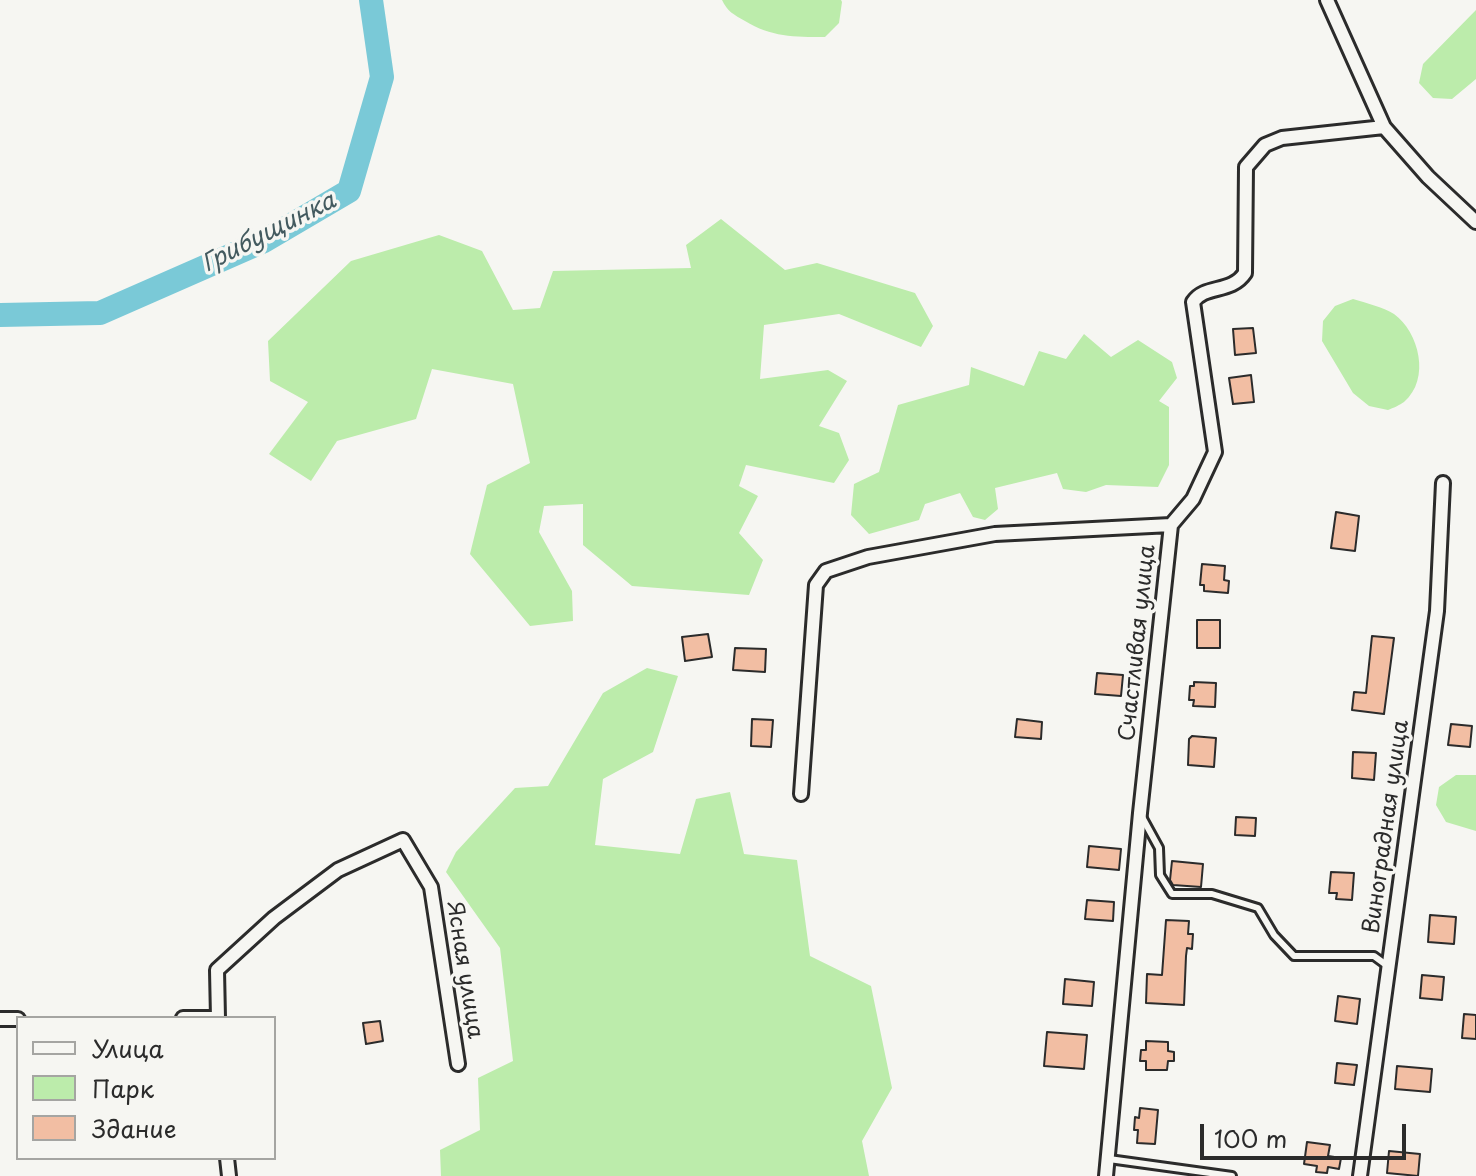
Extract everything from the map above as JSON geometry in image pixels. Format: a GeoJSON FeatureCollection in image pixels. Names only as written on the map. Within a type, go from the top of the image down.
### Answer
{"type":"FeatureCollection","features":[{"type":"Feature","properties":{"kind":"street"},"geometry":{"type":"LineString","coordinates":[[1327,0],[1384,127],[1428,177],[1476,222]]}},
{"type":"Feature","properties":{"kind":"street","name":"Счастливая улица"},"geometry":{"type":"LineString","coordinates":[[1106,1176],[1171,525],[1193,499],[1215,452],[1192,308],[1196,296],[1233,286],[1245,273],[1246,167],[1265,145],[1282,138],[1384,127]]}},
{"type":"Feature","properties":{"kind":"street","name":"Виноградная улица"},"geometry":{"type":"LineString","coordinates":[[1360,1176],[1437,611],[1443,483]]}},
{"type":"Feature","properties":{"kind":"street"},"geometry":{"type":"LineString","coordinates":[[801,794],[816,585],[826,571],[868,557],[995,534],[1171,525]]}},
{"type":"Feature","properties":{"kind":"street","name":"Ясная улица"},"geometry":{"type":"LineString","coordinates":[[218,1016],[217,970],[274,918],[338,870],[403,840],[431,887],[458,1064]]}},
{"type":"Feature","properties":{"kind":"lane"},"geometry":{"type":"LineString","coordinates":[[1140,813],[1159,848],[1160,875],[1172,894],[1212,894],[1258,908],[1274,935],[1294,956],[1374,956],[1389,967]]}},
{"type":"Feature","properties":{"kind":"lane"},"geometry":{"type":"LineString","coordinates":[[1108,1159],[1232,1176]]}},
{"type":"Feature","properties":{"kind":"green space"},"geometry":{"type":"Polygon","coordinates":[[[722,0],[842,2],[839,23],[825,37],[814,37],[764,30],[734,15],[722,0]]]}},
{"type":"Feature","properties":{"kind":"green space"},"geometry":{"type":"Polygon","coordinates":[[[1476,10],[1476,79],[1452,99],[1433,98],[1419,83],[1423,64],[1476,10]]]}},
{"type":"Feature","properties":{"kind":"green space"},"geometry":{"type":"Polygon","coordinates":[[[721,219],[785,270],[817,263],[915,293],[933,326],[921,347],[839,314],[764,325],[760,379],[828,370],[847,381],[819,426],[839,433],[849,460],[834,483],[746,465],[739,486],[758,496],[739,533],[763,560],[749,595],[632,586],[583,545],[583,504],[544,506],[539,532],[572,591],[573,621],[530,626],[470,554],[487,485],[530,463],[513,384],[432,369],[416,419],[337,441],[311,481],[269,454],[308,402],[270,381],[268,341],[351,261],[439,235],[482,251],[513,310],[540,308],[553,271],[691,268],[686,245],[721,219]]]}},
{"type":"Feature","properties":{"kind":"green space"},"geometry":{"type":"Polygon","coordinates":[[[1353,299],[1394,314],[1410,332],[1415,344],[1419,369],[1417,381],[1404,402],[1388,410],[1369,406],[1353,393],[1322,341],[1323,321],[1335,306],[1353,299]]]}},
{"type":"Feature","properties":{"kind":"green space"},"geometry":{"type":"Polygon","coordinates":[[[1084,334],[1111,357],[1138,340],[1172,362],[1177,378],[1159,401],[1169,407],[1169,465],[1158,487],[1106,485],[1086,492],[1063,489],[1057,473],[995,488],[998,509],[985,520],[973,517],[960,493],[925,504],[919,520],[869,534],[851,515],[854,484],[879,472],[898,405],[969,385],[971,367],[1024,386],[1039,351],[1066,359],[1084,334]]]}},
{"type":"Feature","properties":{"kind":"green space"},"geometry":{"type":"Polygon","coordinates":[[[647,668],[678,676],[653,752],[603,779],[595,845],[680,854],[696,799],[730,792],[744,854],[797,860],[810,956],[871,986],[892,1088],[862,1141],[869,1176],[441,1176],[440,1150],[480,1130],[478,1078],[513,1061],[500,948],[446,872],[456,852],[515,788],[548,786],[603,693],[647,668]]]}},
{"type":"Feature","properties":{"kind":"green space"},"geometry":{"type":"Polygon","coordinates":[[[1456,775],[1476,775],[1476,831],[1446,822],[1436,805],[1439,787],[1456,775]]]}},
{"type":"Feature","properties":{"kind":"building"},"geometry":{"type":"Polygon","coordinates":[[[1253,328],[1256,353],[1235,355],[1233,329],[1253,328]]]}},
{"type":"Feature","properties":{"kind":"building"},"geometry":{"type":"Polygon","coordinates":[[[1251,375],[1254,402],[1233,404],[1229,378],[1251,375]]]}},
{"type":"Feature","properties":{"kind":"building"},"geometry":{"type":"Polygon","coordinates":[[[1336,512],[1359,516],[1355,551],[1331,548],[1336,512]]]}},
{"type":"Feature","properties":{"kind":"building"},"geometry":{"type":"Polygon","coordinates":[[[1202,564],[1225,566],[1224,580],[1229,581],[1228,593],[1204,591],[1204,585],[1200,585],[1202,564]]]}},
{"type":"Feature","properties":{"kind":"building"},"geometry":{"type":"Polygon","coordinates":[[[1197,620],[1220,620],[1220,648],[1197,648],[1197,620]]]}},
{"type":"Feature","properties":{"kind":"building"},"geometry":{"type":"Polygon","coordinates":[[[708,634],[712,657],[685,661],[682,637],[708,634]]]}},
{"type":"Feature","properties":{"kind":"building"},"geometry":{"type":"Polygon","coordinates":[[[1372,636],[1394,638],[1384,714],[1352,710],[1354,692],[1366,693],[1372,636]]]}},
{"type":"Feature","properties":{"kind":"building"},"geometry":{"type":"Polygon","coordinates":[[[735,648],[766,649],[765,672],[733,670],[735,648]]]}},
{"type":"Feature","properties":{"kind":"building"},"geometry":{"type":"Polygon","coordinates":[[[1097,673],[1123,675],[1121,696],[1095,694],[1097,673]]]}},
{"type":"Feature","properties":{"kind":"building"},"geometry":{"type":"Polygon","coordinates":[[[1194,682],[1216,683],[1215,707],[1193,706],[1194,700],[1189,700],[1190,686],[1194,686],[1194,682]]]}},
{"type":"Feature","properties":{"kind":"building"},"geometry":{"type":"Polygon","coordinates":[[[752,719],[773,720],[771,747],[751,746],[752,719]]]}},
{"type":"Feature","properties":{"kind":"building"},"geometry":{"type":"Polygon","coordinates":[[[1017,719],[1042,722],[1041,739],[1015,737],[1017,719]]]}},
{"type":"Feature","properties":{"kind":"building"},"geometry":{"type":"Polygon","coordinates":[[[1451,724],[1472,726],[1470,747],[1448,745],[1451,724]]]}},
{"type":"Feature","properties":{"kind":"building"},"geometry":{"type":"Polygon","coordinates":[[[1192,736],[1216,738],[1214,767],[1188,765],[1189,739],[1192,736]]]}},
{"type":"Feature","properties":{"kind":"building"},"geometry":{"type":"Polygon","coordinates":[[[1353,752],[1376,753],[1374,780],[1352,778],[1353,752]]]}},
{"type":"Feature","properties":{"kind":"building"},"geometry":{"type":"Polygon","coordinates":[[[1236,817],[1256,818],[1255,836],[1235,835],[1236,817]]]}},
{"type":"Feature","properties":{"kind":"building"},"geometry":{"type":"Polygon","coordinates":[[[1089,846],[1121,849],[1119,870],[1087,867],[1089,846]]]}},
{"type":"Feature","properties":{"kind":"building"},"geometry":{"type":"Polygon","coordinates":[[[1172,861],[1203,864],[1201,887],[1173,885],[1170,880],[1172,861]]]}},
{"type":"Feature","properties":{"kind":"building"},"geometry":{"type":"Polygon","coordinates":[[[1331,872],[1354,873],[1352,900],[1336,899],[1337,893],[1329,893],[1331,872]]]}},
{"type":"Feature","properties":{"kind":"building"},"geometry":{"type":"Polygon","coordinates":[[[1087,900],[1114,902],[1113,921],[1085,919],[1087,900]]]}},
{"type":"Feature","properties":{"kind":"building"},"geometry":{"type":"Polygon","coordinates":[[[1430,915],[1456,917],[1454,944],[1428,942],[1430,915]]]}},
{"type":"Feature","properties":{"kind":"building"},"geometry":{"type":"Polygon","coordinates":[[[1166,920],[1189,921],[1188,934],[1193,934],[1192,949],[1187,948],[1184,1005],[1146,1003],[1147,974],[1162,975],[1166,920]]]}},
{"type":"Feature","properties":{"kind":"building"},"geometry":{"type":"Polygon","coordinates":[[[1422,975],[1444,977],[1442,1000],[1420,998],[1422,975]]]}},
{"type":"Feature","properties":{"kind":"building"},"geometry":{"type":"Polygon","coordinates":[[[1065,979],[1094,982],[1092,1006],[1063,1004],[1065,979]]]}},
{"type":"Feature","properties":{"kind":"building"},"geometry":{"type":"Polygon","coordinates":[[[1338,996],[1360,999],[1357,1024],[1335,1021],[1338,996]]]}},
{"type":"Feature","properties":{"kind":"building"},"geometry":{"type":"Polygon","coordinates":[[[1464,1014],[1476,1015],[1476,1039],[1462,1038],[1464,1014]]]}},
{"type":"Feature","properties":{"kind":"building"},"geometry":{"type":"Polygon","coordinates":[[[380,1021],[383,1041],[366,1044],[363,1023],[380,1021]]]}},
{"type":"Feature","properties":{"kind":"building"},"geometry":{"type":"Polygon","coordinates":[[[1047,1032],[1087,1035],[1084,1069],[1044,1066],[1047,1032]]]}},
{"type":"Feature","properties":{"kind":"building"},"geometry":{"type":"Polygon","coordinates":[[[1146,1041],[1168,1042],[1168,1051],[1174,1052],[1174,1061],[1168,1061],[1167,1070],[1146,1070],[1146,1061],[1140,1061],[1141,1050],[1146,1050],[1146,1041]]]}},
{"type":"Feature","properties":{"kind":"building"},"geometry":{"type":"Polygon","coordinates":[[[1337,1063],[1357,1065],[1354,1085],[1335,1083],[1337,1063]]]}},
{"type":"Feature","properties":{"kind":"building"},"geometry":{"type":"Polygon","coordinates":[[[1397,1066],[1432,1069],[1430,1092],[1395,1089],[1397,1066]]]}},
{"type":"Feature","properties":{"kind":"building"},"geometry":{"type":"Polygon","coordinates":[[[1140,1108],[1158,1110],[1155,1144],[1137,1143],[1135,1117],[1139,1118],[1140,1108]]]}},
{"type":"Feature","properties":{"kind":"building"},"geometry":{"type":"Polygon","coordinates":[[[1307,1142],[1330,1145],[1328,1156],[1341,1158],[1339,1169],[1328,1167],[1327,1173],[1316,1172],[1317,1166],[1304,1164],[1307,1142]]]}},
{"type":"Feature","properties":{"kind":"building"},"geometry":{"type":"Polygon","coordinates":[[[1389,1151],[1420,1154],[1418,1176],[1387,1173],[1389,1151]]]}},
{"type":"Feature","properties":{"kind":"waterway","name":"Грибущинка"},"geometry":{"type":"LineString","coordinates":[[0,315],[100,313],[264,241],[349,191],[382,77],[371,0]]}}]}
